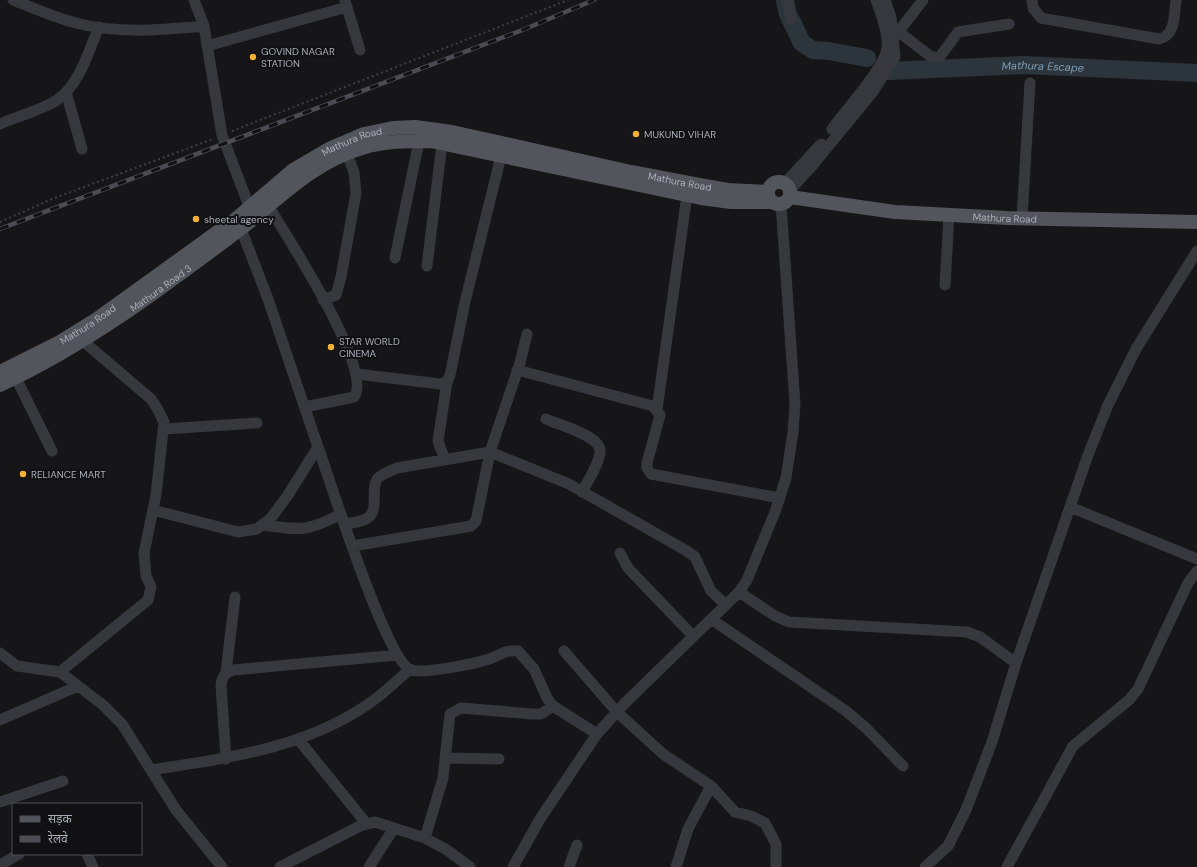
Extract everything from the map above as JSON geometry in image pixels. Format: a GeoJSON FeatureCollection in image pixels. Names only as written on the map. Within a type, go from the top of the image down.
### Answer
{"type":"FeatureCollection","features":[{"type":"Feature","properties":{"kind":"main road","name":"Mathura Road"},"geometry":{"type":"LineString","coordinates":[[252,213],[293,170],[329,149],[364,134],[393,128],[415,127],[452,132],[687,195],[731,202],[781,195]]}},
{"type":"Feature","properties":{"kind":"main road","name":"Mathura Road"},"geometry":{"type":"LineString","coordinates":[[252,213],[268,205],[303,178],[347,154],[361,148],[396,141],[419,141],[616,175],[781,195],[895,212],[1022,218],[1197,222]]}},
{"type":"Feature","properties":{"kind":"main road","name":"Mathura Road 3"},"geometry":{"type":"LineString","coordinates":[[0,385],[58,357],[83,341],[140,302],[252,213]]}},
{"type":"Feature","properties":{"kind":"main road","name":"Mathura Road"},"geometry":{"type":"LineString","coordinates":[[0,372],[60,342],[97,319],[239,223]]}},
{"type":"Feature","properties":{"kind":"street"},"geometry":{"type":"LineString","coordinates":[[13,0],[75,23],[117,31],[204,26]]}},
{"type":"Feature","properties":{"kind":"street"},"geometry":{"type":"LineString","coordinates":[[194,0],[204,26],[222,135],[252,213]]}},
{"type":"Feature","properties":{"kind":"street"},"geometry":{"type":"LineString","coordinates":[[788,0],[791,19]]}},
{"type":"Feature","properties":{"kind":"street"},"geometry":{"type":"LineString","coordinates":[[513,867],[540,819],[597,734],[693,636],[726,605],[747,580],[780,498],[786,478],[793,432],[795,404],[781,195],[882,61],[887,47],[883,18],[876,0]]}},
{"type":"Feature","properties":{"kind":"street"},"geometry":{"type":"LineString","coordinates":[[781,195],[812,166],[872,93],[895,57],[896,35],[885,0]]}},
{"type":"Feature","properties":{"kind":"street"},"geometry":{"type":"LineString","coordinates":[[896,35],[923,0]]}},
{"type":"Feature","properties":{"kind":"street"},"geometry":{"type":"LineString","coordinates":[[1032,0],[1032,8],[1041,18],[1159,39],[1165,37],[1172,30],[1176,0]]}},
{"type":"Feature","properties":{"kind":"street"},"geometry":{"type":"LineString","coordinates":[[207,46],[346,3],[360,50]]}},
{"type":"Feature","properties":{"kind":"street"},"geometry":{"type":"LineString","coordinates":[[896,35],[930,56],[939,58],[958,32],[1009,24]]}},
{"type":"Feature","properties":{"kind":"street"},"geometry":{"type":"LineString","coordinates":[[0,124],[55,101],[66,92],[74,82],[100,27]]}},
{"type":"Feature","properties":{"kind":"street"},"geometry":{"type":"LineString","coordinates":[[1022,218],[1030,84]]}},
{"type":"Feature","properties":{"kind":"street"},"geometry":{"type":"LineString","coordinates":[[66,92],[82,149]]}},
{"type":"Feature","properties":{"kind":"street"},"geometry":{"type":"LineString","coordinates":[[395,258],[419,141]]}},
{"type":"Feature","properties":{"kind":"street"},"geometry":{"type":"LineString","coordinates":[[427,266],[442,144]]}},
{"type":"Feature","properties":{"kind":"street"},"geometry":{"type":"LineString","coordinates":[[323,300],[336,295],[341,278],[356,193],[354,172],[347,154]]}},
{"type":"Feature","properties":{"kind":"street"},"geometry":{"type":"LineString","coordinates":[[445,460],[438,441],[446,382],[450,374],[465,302],[501,156]]}},
{"type":"Feature","properties":{"kind":"street"},"geometry":{"type":"LineString","coordinates":[[687,195],[657,410],[659,421],[647,463],[647,468],[650,474],[780,498]]}},
{"type":"Feature","properties":{"kind":"street"},"geometry":{"type":"LineString","coordinates":[[268,205],[342,333],[357,374],[359,386],[358,392],[354,397],[305,407]]}},
{"type":"Feature","properties":{"kind":"street"},"geometry":{"type":"LineString","coordinates":[[944,285],[949,215]]}},
{"type":"Feature","properties":{"kind":"street"},"geometry":{"type":"LineString","coordinates":[[239,223],[268,299],[373,605],[398,655],[410,669],[421,671],[490,659],[505,652],[518,651],[534,669],[547,698],[553,706],[597,734]]}},
{"type":"Feature","properties":{"kind":"street"},"geometry":{"type":"LineString","coordinates":[[925,867],[948,846],[958,830],[992,742],[1016,663],[1088,455],[1121,377],[1161,307],[1197,251]]}},
{"type":"Feature","properties":{"kind":"street"},"geometry":{"type":"LineString","coordinates":[[353,546],[471,526],[476,521],[490,452],[517,370],[527,334]]}},
{"type":"Feature","properties":{"kind":"street"},"geometry":{"type":"LineString","coordinates":[[60,672],[148,600],[151,587],[146,576],[144,553],[153,510],[164,429],[161,415],[151,399],[83,341]]}},
{"type":"Feature","properties":{"kind":"street"},"geometry":{"type":"LineString","coordinates":[[517,370],[653,406],[657,410]]}},
{"type":"Feature","properties":{"kind":"street"},"geometry":{"type":"LineString","coordinates":[[357,374],[440,384],[446,382]]}},
{"type":"Feature","properties":{"kind":"street"},"geometry":{"type":"LineString","coordinates":[[16,378],[52,451]]}},
{"type":"Feature","properties":{"kind":"street"},"geometry":{"type":"LineString","coordinates":[[546,419],[593,438],[598,444],[601,451],[598,460],[582,492]]}},
{"type":"Feature","properties":{"kind":"street"},"geometry":{"type":"LineString","coordinates":[[164,429],[257,423]]}},
{"type":"Feature","properties":{"kind":"street"},"geometry":{"type":"LineString","coordinates":[[153,510],[238,532],[249,531],[263,525],[271,518],[288,496],[318,446]]}},
{"type":"Feature","properties":{"kind":"street"},"geometry":{"type":"LineString","coordinates":[[263,525],[307,529],[343,519],[367,519],[372,514],[377,479],[385,473],[397,468],[490,452],[569,484],[695,557],[711,591],[726,605]]}},
{"type":"Feature","properties":{"kind":"street"},"geometry":{"type":"LineString","coordinates":[[1070,507],[1197,559]]}},
{"type":"Feature","properties":{"kind":"street"},"geometry":{"type":"LineString","coordinates":[[620,553],[628,568],[693,636]]}},
{"type":"Feature","properties":{"kind":"street"},"geometry":{"type":"LineString","coordinates":[[1007,867],[1073,746],[1129,700],[1138,689],[1188,583],[1197,571]]}},
{"type":"Feature","properties":{"kind":"street"},"geometry":{"type":"LineString","coordinates":[[738,592],[775,616],[789,622],[967,632],[984,640],[1016,663]]}},
{"type":"Feature","properties":{"kind":"street"},"geometry":{"type":"LineString","coordinates":[[226,759],[220,685],[226,672],[235,597]]}},
{"type":"Feature","properties":{"kind":"street"},"geometry":{"type":"LineString","coordinates":[[711,619],[846,711],[866,728],[903,766]]}},
{"type":"Feature","properties":{"kind":"street"},"geometry":{"type":"LineString","coordinates":[[564,651],[617,712],[663,754],[711,786],[735,812],[751,816],[765,823],[776,844],[776,867]]}},
{"type":"Feature","properties":{"kind":"street"},"geometry":{"type":"LineString","coordinates":[[0,653],[17,666],[60,672],[114,714],[122,724],[176,810],[222,867]]}},
{"type":"Feature","properties":{"kind":"street"},"geometry":{"type":"LineString","coordinates":[[226,672],[233,670],[398,655]]}},
{"type":"Feature","properties":{"kind":"street"},"geometry":{"type":"LineString","coordinates":[[151,770],[226,759],[298,739],[346,717],[377,698],[410,669]]}},
{"type":"Feature","properties":{"kind":"street"},"geometry":{"type":"LineString","coordinates":[[0,720],[78,686]]}},
{"type":"Feature","properties":{"kind":"street"},"geometry":{"type":"LineString","coordinates":[[425,838],[443,778],[446,758],[448,721],[450,714],[461,708],[541,714],[553,706]]}},
{"type":"Feature","properties":{"kind":"street"},"geometry":{"type":"LineString","coordinates":[[298,739],[366,823]]}},
{"type":"Feature","properties":{"kind":"street"},"geometry":{"type":"LineString","coordinates":[[446,758],[499,759]]}},
{"type":"Feature","properties":{"kind":"street"},"geometry":{"type":"LineString","coordinates":[[0,802],[63,781]]}},
{"type":"Feature","properties":{"kind":"street"},"geometry":{"type":"LineString","coordinates":[[676,867],[688,829],[711,786]]}},
{"type":"Feature","properties":{"kind":"street"},"geometry":{"type":"LineString","coordinates":[[280,867],[366,823],[375,822],[425,838],[447,850],[470,867]]}},
{"type":"Feature","properties":{"kind":"street"},"geometry":{"type":"LineString","coordinates":[[369,867],[394,828]]}},
{"type":"Feature","properties":{"kind":"street"},"geometry":{"type":"LineString","coordinates":[[569,867],[577,845]]}},
{"type":"Feature","properties":{"kind":"street"},"geometry":{"type":"LineString","coordinates":[[0,865],[17,855]]}},
{"type":"Feature","properties":{"kind":"street"},"geometry":{"type":"LineString","coordinates":[[87,855],[93,867]]}},
{"type":"Feature","properties":{"kind":"path"},"geometry":{"type":"LineString","coordinates":[[0,222],[52,199],[222,135],[568,0]]}},
{"type":"Feature","properties":{"kind":"waterway","name":"Mathura Escape"},"geometry":{"type":"LineString","coordinates":[[785,1],[788,14],[802,43],[813,50],[828,51],[867,58]]}},
{"type":"Feature","properties":{"kind":"waterway","name":"Mathura Escape"},"geometry":{"type":"LineString","coordinates":[[889,71],[1024,65],[1197,73]]}},
{"type":"Feature","properties":{"kind":"railway"},"geometry":{"type":"LineString","coordinates":[[0,229],[525,29],[594,0]]}},
{"type":"Feature","properties":{"kind":"place","name":"GOVIND NAGAR STATION"},"geometry":{"type":"Point","coordinates":[253,57]}},
{"type":"Feature","properties":{"kind":"place","name":"MUKUND VIHAR"},"geometry":{"type":"Point","coordinates":[636,134]}},
{"type":"Feature","properties":{"kind":"place","name":"sheetal agency"},"geometry":{"type":"Point","coordinates":[196,219]}},
{"type":"Feature","properties":{"kind":"place","name":"STAR WORLD CINEMA"},"geometry":{"type":"Point","coordinates":[331,347]}},
{"type":"Feature","properties":{"kind":"place","name":"RELIANCE MART"},"geometry":{"type":"Point","coordinates":[23,474]}}]}
